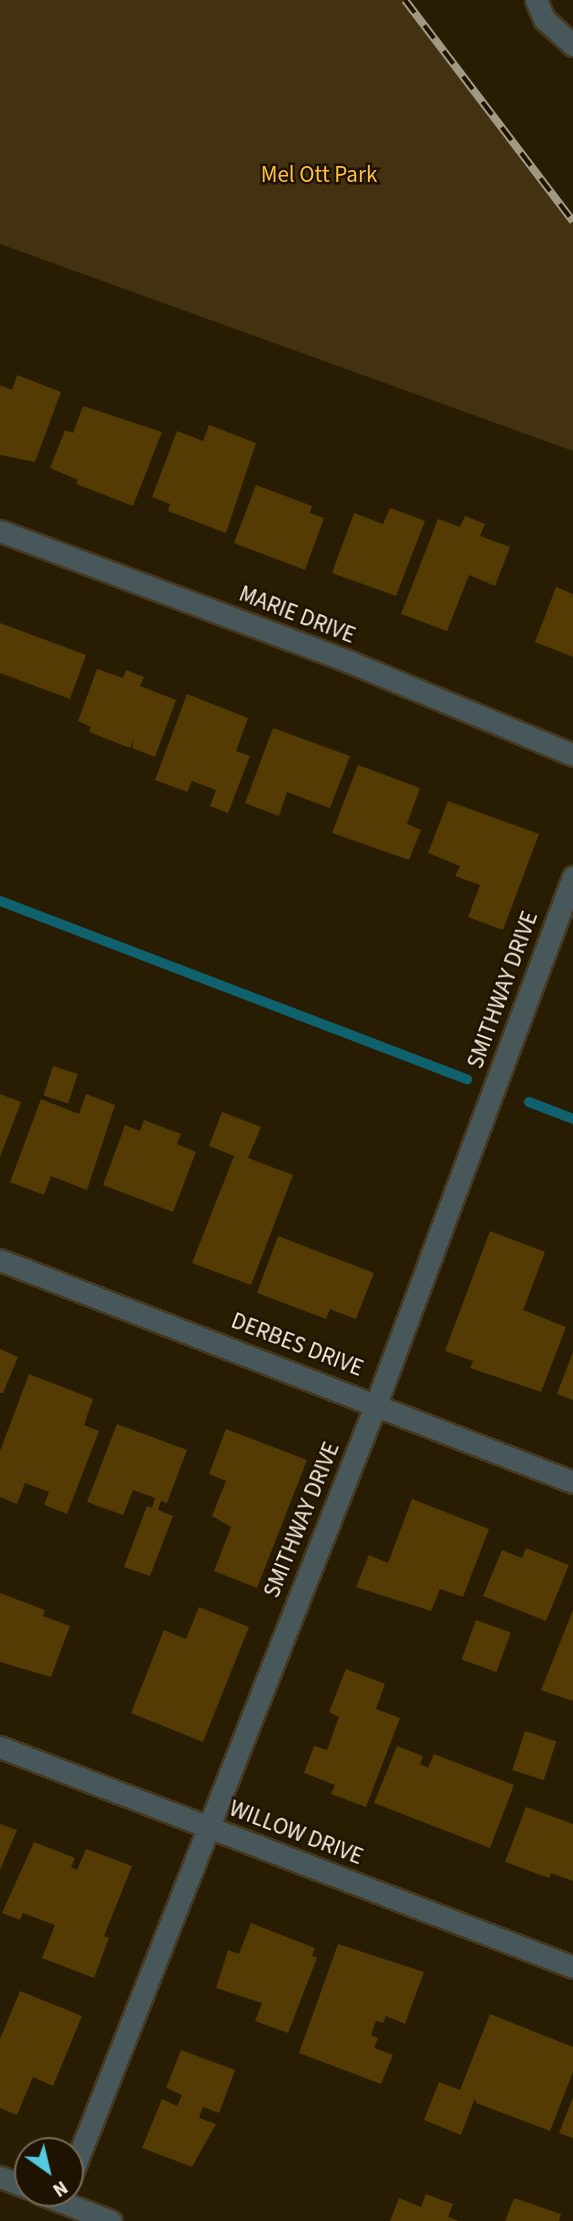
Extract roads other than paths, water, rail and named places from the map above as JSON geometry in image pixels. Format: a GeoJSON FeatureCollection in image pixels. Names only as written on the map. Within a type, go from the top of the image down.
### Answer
{"type":"FeatureCollection","features":[{"type":"Feature","properties":{"kind":"street"},"geometry":{"type":"LineString","coordinates":[[536,0],[544,19],[573,45]]}},
{"type":"Feature","properties":{"kind":"street","name":"MARIE DRIVE"},"geometry":{"type":"LineString","coordinates":[[0,531],[350,662],[573,755]]}},
{"type":"Feature","properties":{"kind":"street","name":"SMITHWAY DRIVE"},"geometry":{"type":"LineString","coordinates":[[84,2143],[376,1404],[573,877]]}},
{"type":"Feature","properties":{"kind":"street","name":"DERBES DRIVE"},"geometry":{"type":"LineString","coordinates":[[0,1260],[573,1482]]}},
{"type":"Feature","properties":{"kind":"street","name":"WILLOW DRIVE"},"geometry":{"type":"LineString","coordinates":[[0,1747],[573,1967]]}},
{"type":"Feature","properties":{"kind":"street"},"geometry":{"type":"LineString","coordinates":[[66,2207],[111,2221]]}},
{"type":"Feature","properties":{"kind":"waterway"},"geometry":{"type":"LineString","coordinates":[[0,901],[467,1079]]}},
{"type":"Feature","properties":{"kind":"waterway"},"geometry":{"type":"LineString","coordinates":[[529,1102],[573,1119]]}},
{"type":"Feature","properties":{"kind":"railway"},"geometry":{"type":"LineString","coordinates":[[405,0],[573,221]]}},
{"type":"Feature","properties":{"kind":"park label","name":"Mel Ott Park"},"geometry":{"type":"Point","coordinates":[319,175]}}]}
